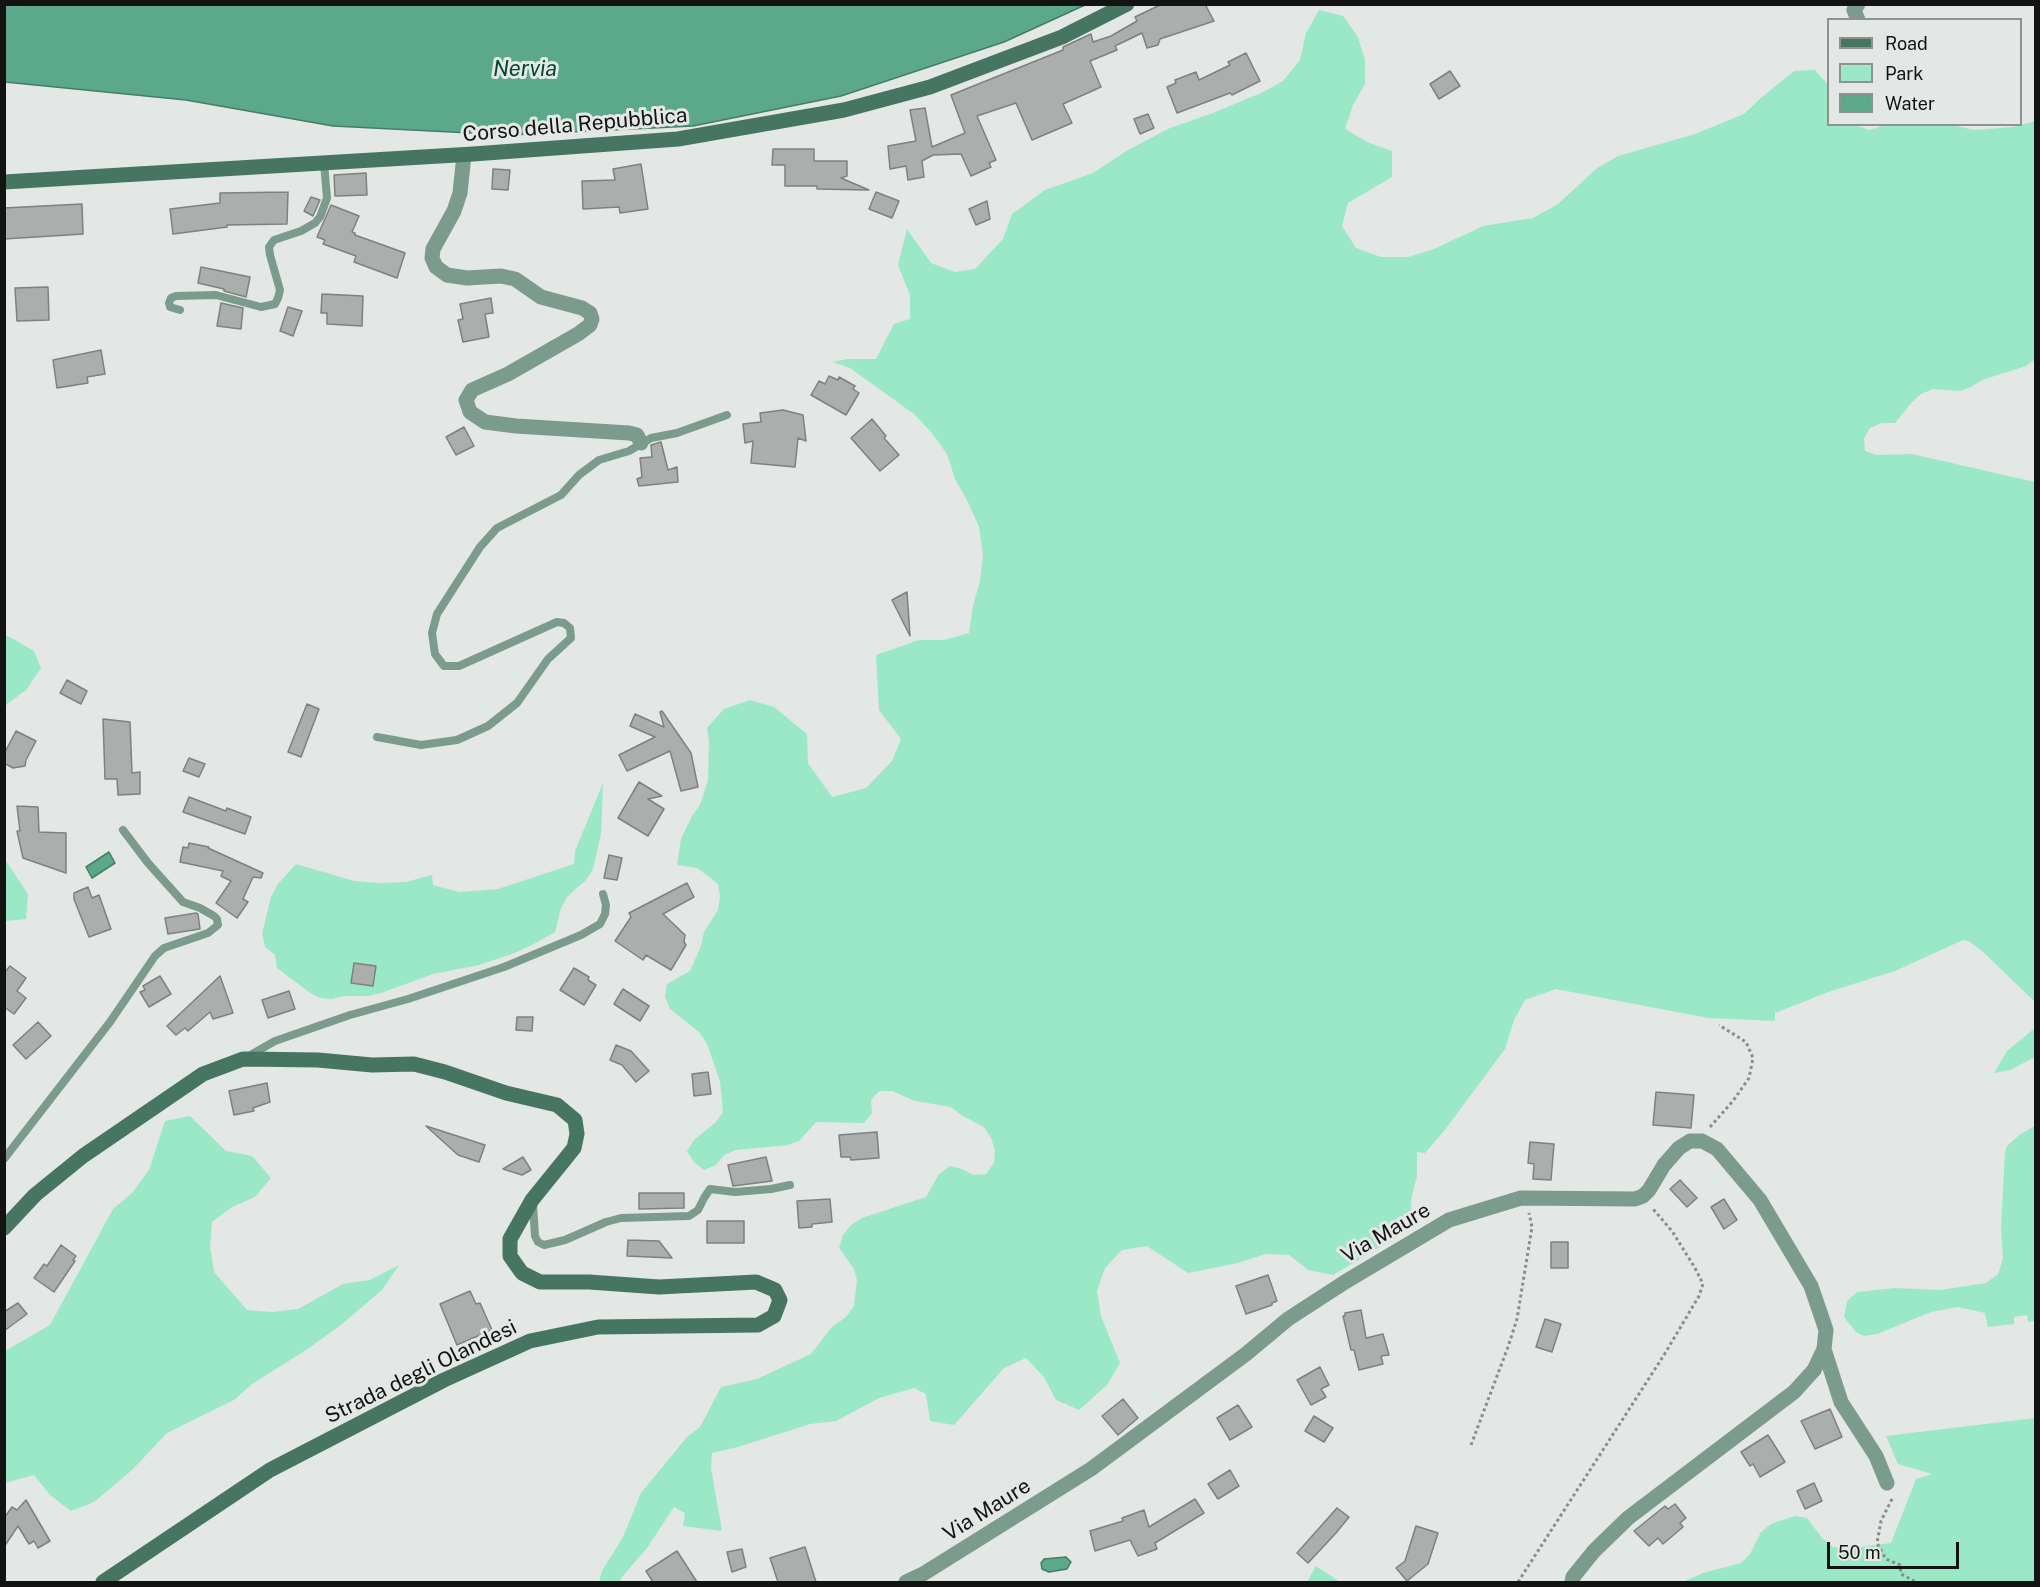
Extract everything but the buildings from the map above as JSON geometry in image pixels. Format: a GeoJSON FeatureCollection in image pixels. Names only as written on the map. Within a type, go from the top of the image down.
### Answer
{"type":"FeatureCollection","features":[{"type":"Feature","properties":{"kind":"main road","name":"Corso della Repubblica"},"geometry":{"type":"LineString","coordinates":[[4,182],[464,155],[678,139],[844,110],[930,87],[1062,37],[1127,4]]}},
{"type":"Feature","properties":{"kind":"main road","name":"Strada degli Olandesi"},"geometry":{"type":"LineString","coordinates":[[4,1228],[35,1195],[83,1156],[203,1074],[243,1059],[318,1060],[372,1065],[414,1064],[506,1093],[557,1105],[575,1120],[577,1134],[574,1148],[532,1200],[510,1239],[510,1256],[522,1274],[540,1282],[588,1282],[659,1287],[756,1282],[775,1290],[780,1300],[774,1316],[758,1325],[598,1327],[530,1341],[444,1380],[270,1470],[103,1582]]}},
{"type":"Feature","properties":{"kind":"street"},"geometry":{"type":"LineString","coordinates":[[1857,18],[1854,10],[1858,4]]}},
{"type":"Feature","properties":{"kind":"street"},"geometry":{"type":"LineString","coordinates":[[464,155],[460,193],[454,211],[433,249],[432,258],[436,267],[447,275],[467,278],[501,276],[515,279],[542,297],[582,308],[590,313],[592,319],[590,325],[578,334],[508,374],[472,390],[466,400],[470,412],[485,422],[629,433],[637,435],[641,443]]}},
{"type":"Feature","properties":{"kind":"street"},"geometry":{"type":"LineString","coordinates":[[1572,1582],[1594,1551],[1629,1518],[1794,1392],[1814,1370],[1824,1349],[1826,1330],[1811,1286],[1760,1200],[1717,1149],[1702,1142],[1690,1141],[1679,1148],[1664,1165],[1643,1196]]}},
{"type":"Feature","properties":{"kind":"street","name":"Via Maure"},"geometry":{"type":"LineString","coordinates":[[906,1582],[923,1574],[1091,1469],[1246,1354],[1288,1319],[1449,1220],[1521,1198],[1635,1199],[1643,1196]]}},
{"type":"Feature","properties":{"kind":"street"},"geometry":{"type":"LineString","coordinates":[[1824,1349],[1841,1402],[1876,1456],[1887,1483]]}},
{"type":"Feature","properties":{"kind":"lane"},"geometry":{"type":"LineString","coordinates":[[180,310],[170,307],[171,298],[216,295],[261,307],[274,304],[280,290],[269,247],[274,240],[301,231],[315,223],[320,217],[327,198],[324,163]]}},
{"type":"Feature","properties":{"kind":"lane"},"geometry":{"type":"LineString","coordinates":[[377,737],[421,744],[457,740],[488,726],[517,703],[548,659],[568,641],[571,635],[570,628],[564,623],[557,622],[459,666],[444,666],[435,654],[432,633],[437,614],[480,547],[496,528],[561,495],[579,475],[599,460],[629,451],[651,438],[677,433],[727,415]]}},
{"type":"Feature","properties":{"kind":"lane"},"geometry":{"type":"LineString","coordinates":[[4,1159],[110,1022],[155,956],[164,948],[208,933],[218,925],[214,916],[183,902],[148,863],[123,830]]}},
{"type":"Feature","properties":{"kind":"lane"},"geometry":{"type":"LineString","coordinates":[[243,1059],[275,1041],[504,967],[581,934],[600,924],[606,905],[603,894]]}},
{"type":"Feature","properties":{"kind":"lane"},"geometry":{"type":"LineString","coordinates":[[532,1200],[535,1236],[538,1242],[544,1245],[565,1240],[621,1218],[689,1216],[698,1210],[710,1189],[735,1192],[790,1185]]}},
{"type":"Feature","properties":{"kind":"path"},"geometry":{"type":"LineString","coordinates":[[1702,1142],[1706,1131],[1733,1101],[1749,1078],[1753,1058],[1746,1042],[1719,1025]]}},
{"type":"Feature","properties":{"kind":"path"},"geometry":{"type":"LineString","coordinates":[[1518,1582],[1664,1355],[1703,1284],[1672,1232],[1643,1196]]}},
{"type":"Feature","properties":{"kind":"path"},"geometry":{"type":"LineString","coordinates":[[1471,1445],[1517,1319],[1532,1227],[1528,1209],[1521,1198]]}},
{"type":"Feature","properties":{"kind":"path"},"geometry":{"type":"LineString","coordinates":[[1887,1483],[1892,1499],[1881,1521],[1877,1543],[1886,1559],[1900,1565],[1901,1574],[1916,1582]]}},
{"type":"Feature","properties":{"kind":"green space"},"geometry":{"type":"Polygon","coordinates":[[[1319,10],[1343,16],[1358,37],[1365,60],[1365,84],[1353,105],[1345,129],[1367,142],[1392,151],[1392,177],[1348,203],[1342,226],[1356,248],[1381,257],[1408,257],[1434,249],[1483,226],[1533,218],[1558,204],[1596,169],[1618,156],[1695,134],[1744,114],[1794,71],[1815,70],[1827,84],[1827,126],[1858,126],[1869,130],[1883,126],[1956,126],[1974,130],[2022,126],[2035,121],[2035,359],[2026,366],[1982,380],[1960,391],[1933,389],[1921,394],[1895,423],[1882,423],[1870,428],[1864,438],[1865,451],[1877,455],[1912,454],[2035,482],[2035,1002],[1982,951],[1963,940],[1895,971],[1831,991],[1775,1013],[1775,1021],[1708,1018],[1556,989],[1525,1000],[1514,1020],[1505,1049],[1444,1131],[1425,1153],[1417,1152],[1417,1176],[1411,1200],[1412,1228],[1333,1275],[1308,1270],[1289,1255],[1265,1254],[1238,1263],[1188,1273],[1147,1246],[1122,1250],[1105,1268],[1097,1291],[1101,1316],[1120,1363],[1107,1385],[1079,1410],[1056,1400],[1044,1377],[1026,1358],[1004,1368],[954,1425],[930,1421],[926,1394],[914,1388],[879,1398],[836,1421],[810,1424],[712,1453],[711,1468],[722,1531],[683,1526],[685,1513],[674,1507],[647,1548],[619,1582],[599,1582],[602,1571],[623,1537],[641,1493],[687,1437],[700,1427],[721,1387],[757,1379],[811,1354],[832,1327],[846,1317],[854,1306],[857,1280],[854,1269],[839,1248],[843,1235],[851,1225],[862,1218],[926,1197],[939,1174],[950,1166],[973,1175],[986,1174],[994,1163],[995,1150],[984,1127],[951,1107],[915,1101],[892,1091],[879,1091],[871,1100],[872,1113],[864,1123],[816,1122],[799,1141],[788,1145],[736,1150],[724,1155],[716,1165],[704,1170],[694,1162],[687,1151],[694,1140],[715,1123],[723,1112],[720,1081],[707,1044],[700,1033],[670,1009],[665,997],[667,984],[690,971],[701,946],[704,932],[718,910],[720,896],[718,884],[697,868],[677,865],[681,839],[700,805],[708,780],[707,728],[724,709],[750,700],[774,707],[807,734],[808,763],[832,797],[866,788],[892,761],[901,739],[879,710],[876,655],[919,640],[944,640],[969,633],[980,581],[983,555],[979,527],[955,479],[947,454],[914,414],[850,368],[833,362],[847,359],[876,359],[894,324],[910,319],[910,295],[898,265],[907,229],[931,263],[955,272],[975,269],[1003,239],[1012,214],[1045,190],[1093,173],[1128,150],[1170,128],[1213,113],[1283,81],[1300,60],[1306,33],[1319,10]]]}},
{"type":"Feature","properties":{"kind":"green space"},"geometry":{"type":"Polygon","coordinates":[[[4,625],[6,635],[34,651],[41,668],[27,689],[5,706],[4,625]]]}},
{"type":"Feature","properties":{"kind":"green space"},"geometry":{"type":"Polygon","coordinates":[[[603,783],[601,834],[593,869],[586,880],[567,897],[561,908],[555,932],[530,946],[479,965],[433,974],[381,993],[332,999],[320,998],[309,992],[277,968],[275,955],[265,947],[262,934],[271,897],[278,884],[296,864],[354,881],[406,882],[432,875],[433,885],[459,892],[498,889],[574,864],[575,851],[603,783]]]}},
{"type":"Feature","properties":{"kind":"green space"},"geometry":{"type":"Polygon","coordinates":[[[4,858],[28,894],[26,919],[5,921],[4,858]]]}},
{"type":"Feature","properties":{"kind":"green space"},"geometry":{"type":"Polygon","coordinates":[[[2035,1028],[2035,1057],[2010,1070],[1994,1073],[2007,1051],[2035,1028]]]}},
{"type":"Feature","properties":{"kind":"green space"},"geometry":{"type":"Polygon","coordinates":[[[190,1116],[226,1151],[252,1156],[271,1178],[255,1197],[232,1207],[212,1222],[210,1246],[214,1272],[247,1310],[272,1312],[298,1309],[343,1284],[370,1280],[399,1265],[382,1290],[342,1324],[252,1384],[234,1400],[167,1433],[132,1470],[94,1502],[71,1511],[50,1495],[34,1475],[5,1483],[5,1351],[50,1325],[113,1209],[133,1192],[149,1170],[165,1121],[190,1116]]]}},
{"type":"Feature","properties":{"kind":"green space"},"geometry":{"type":"Polygon","coordinates":[[[2035,1126],[2035,1321],[2028,1322],[2027,1315],[2014,1317],[2014,1324],[1988,1327],[1985,1313],[1958,1307],[1931,1312],[1877,1334],[1864,1336],[1856,1332],[1844,1317],[1847,1301],[1857,1292],[1895,1288],[1940,1290],[1986,1283],[1998,1274],[2003,1258],[2001,1227],[2005,1152],[2007,1146],[2019,1135],[2035,1126]]]}},
{"type":"Feature","properties":{"kind":"green space"},"geometry":{"type":"Polygon","coordinates":[[[2035,1418],[2035,1582],[1683,1582],[1703,1573],[1741,1563],[1750,1554],[1761,1532],[1771,1524],[1795,1516],[1807,1518],[1823,1539],[1833,1547],[1845,1549],[1891,1543],[1916,1479],[1932,1474],[1898,1464],[1886,1436],[2035,1418]]]}},
{"type":"Feature","properties":{"kind":"green space"},"geometry":{"type":"Polygon","coordinates":[[[1316,1566],[1340,1582],[1307,1582],[1316,1566]]]}},
{"type":"Feature","properties":{"kind":"water","name":"Nervia"},"geometry":{"type":"Polygon","coordinates":[[[5,4],[1085,5],[1004,42],[841,96],[693,126],[510,135],[333,126],[186,100],[5,82],[5,4]]]}},
{"type":"Feature","properties":{"kind":"water"},"geometry":{"type":"Polygon","coordinates":[[[109,852],[115,863],[92,878],[86,867],[109,852]]]}},
{"type":"Feature","properties":{"kind":"water"},"geometry":{"type":"Polygon","coordinates":[[[1066,1557],[1071,1562],[1067,1569],[1049,1572],[1042,1569],[1041,1563],[1044,1559],[1066,1557]]]}}]}
